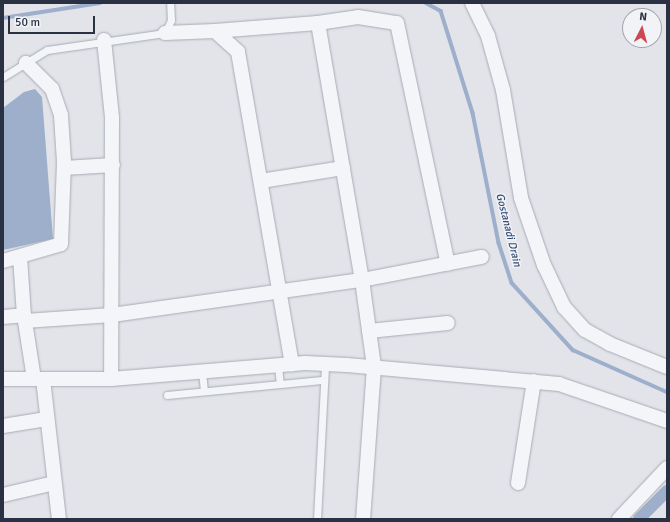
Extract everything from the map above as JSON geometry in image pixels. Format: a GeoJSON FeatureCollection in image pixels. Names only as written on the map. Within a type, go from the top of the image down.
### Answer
{"type":"FeatureCollection","features":[{"type":"Feature","properties":{"kind":"street"},"geometry":{"type":"LineString","coordinates":[[472,3],[488,36],[503,90],[521,198],[544,265],[564,307],[585,330],[610,344],[667,367]]}},
{"type":"Feature","properties":{"kind":"street"},"geometry":{"type":"LineString","coordinates":[[168,27],[215,31],[318,23],[358,16],[397,23],[448,264]]}},
{"type":"Feature","properties":{"kind":"street"},"geometry":{"type":"LineString","coordinates":[[318,23],[362,280],[374,367],[363,519]]}},
{"type":"Feature","properties":{"kind":"street"},"geometry":{"type":"LineString","coordinates":[[215,31],[238,52],[292,364]]}},
{"type":"Feature","properties":{"kind":"street"},"geometry":{"type":"LineString","coordinates":[[104,40],[112,118],[113,165],[111,379]]}},
{"type":"Feature","properties":{"kind":"street"},"geometry":{"type":"LineString","coordinates":[[3,260],[20,257],[61,244],[64,168],[61,115],[52,89],[26,63]]}},
{"type":"Feature","properties":{"kind":"street"},"geometry":{"type":"LineString","coordinates":[[64,168],[113,165]]}},
{"type":"Feature","properties":{"kind":"street"},"geometry":{"type":"LineString","coordinates":[[261,181],[343,168]]}},
{"type":"Feature","properties":{"kind":"street"},"geometry":{"type":"LineString","coordinates":[[20,257],[24,318],[46,419],[59,519]]}},
{"type":"Feature","properties":{"kind":"street"},"geometry":{"type":"LineString","coordinates":[[3,317],[24,318],[112,315],[362,280],[482,257]]}},
{"type":"Feature","properties":{"kind":"street"},"geometry":{"type":"LineString","coordinates":[[369,331],[448,323]]}},
{"type":"Feature","properties":{"kind":"street"},"geometry":{"type":"LineString","coordinates":[[3,379],[111,379],[292,364],[325,364],[374,367],[559,384],[667,421]]}},
{"type":"Feature","properties":{"kind":"street"},"geometry":{"type":"LineString","coordinates":[[518,484],[534,381]]}},
{"type":"Feature","properties":{"kind":"street"},"geometry":{"type":"LineString","coordinates":[[3,426],[46,419]]}},
{"type":"Feature","properties":{"kind":"street"},"geometry":{"type":"LineString","coordinates":[[620,519],[667,468]]}},
{"type":"Feature","properties":{"kind":"street"},"geometry":{"type":"LineString","coordinates":[[3,495],[54,483]]}},
{"type":"Feature","properties":{"kind":"lane"},"geometry":{"type":"LineString","coordinates":[[3,77],[47,50],[168,27],[170,3]]}},
{"type":"Feature","properties":{"kind":"lane"},"geometry":{"type":"LineString","coordinates":[[317,519],[325,364]]}},
{"type":"Feature","properties":{"kind":"lane"},"geometry":{"type":"LineString","coordinates":[[278,366],[280,384]]}},
{"type":"Feature","properties":{"kind":"lane"},"geometry":{"type":"LineString","coordinates":[[202,372],[204,391]]}},
{"type":"Feature","properties":{"kind":"lane"},"geometry":{"type":"LineString","coordinates":[[168,394],[324,380]]}},
{"type":"Feature","properties":{"kind":"water"},"geometry":{"type":"Polygon","coordinates":[[[35,89],[42,97],[53,239],[3,250],[3,108],[24,92],[35,89]]]}},
{"type":"Feature","properties":{"kind":"waterway","name":"Gostanadi Drain"},"geometry":{"type":"LineString","coordinates":[[3,18],[100,3]]}},
{"type":"Feature","properties":{"kind":"waterway","name":"Gostanadi Drain"},"geometry":{"type":"LineString","coordinates":[[426,3],[441,11],[473,113],[499,243],[512,283],[573,350],[667,392]]}},
{"type":"Feature","properties":{"kind":"waterway"},"geometry":{"type":"LineString","coordinates":[[639,519],[667,491]]}}]}
